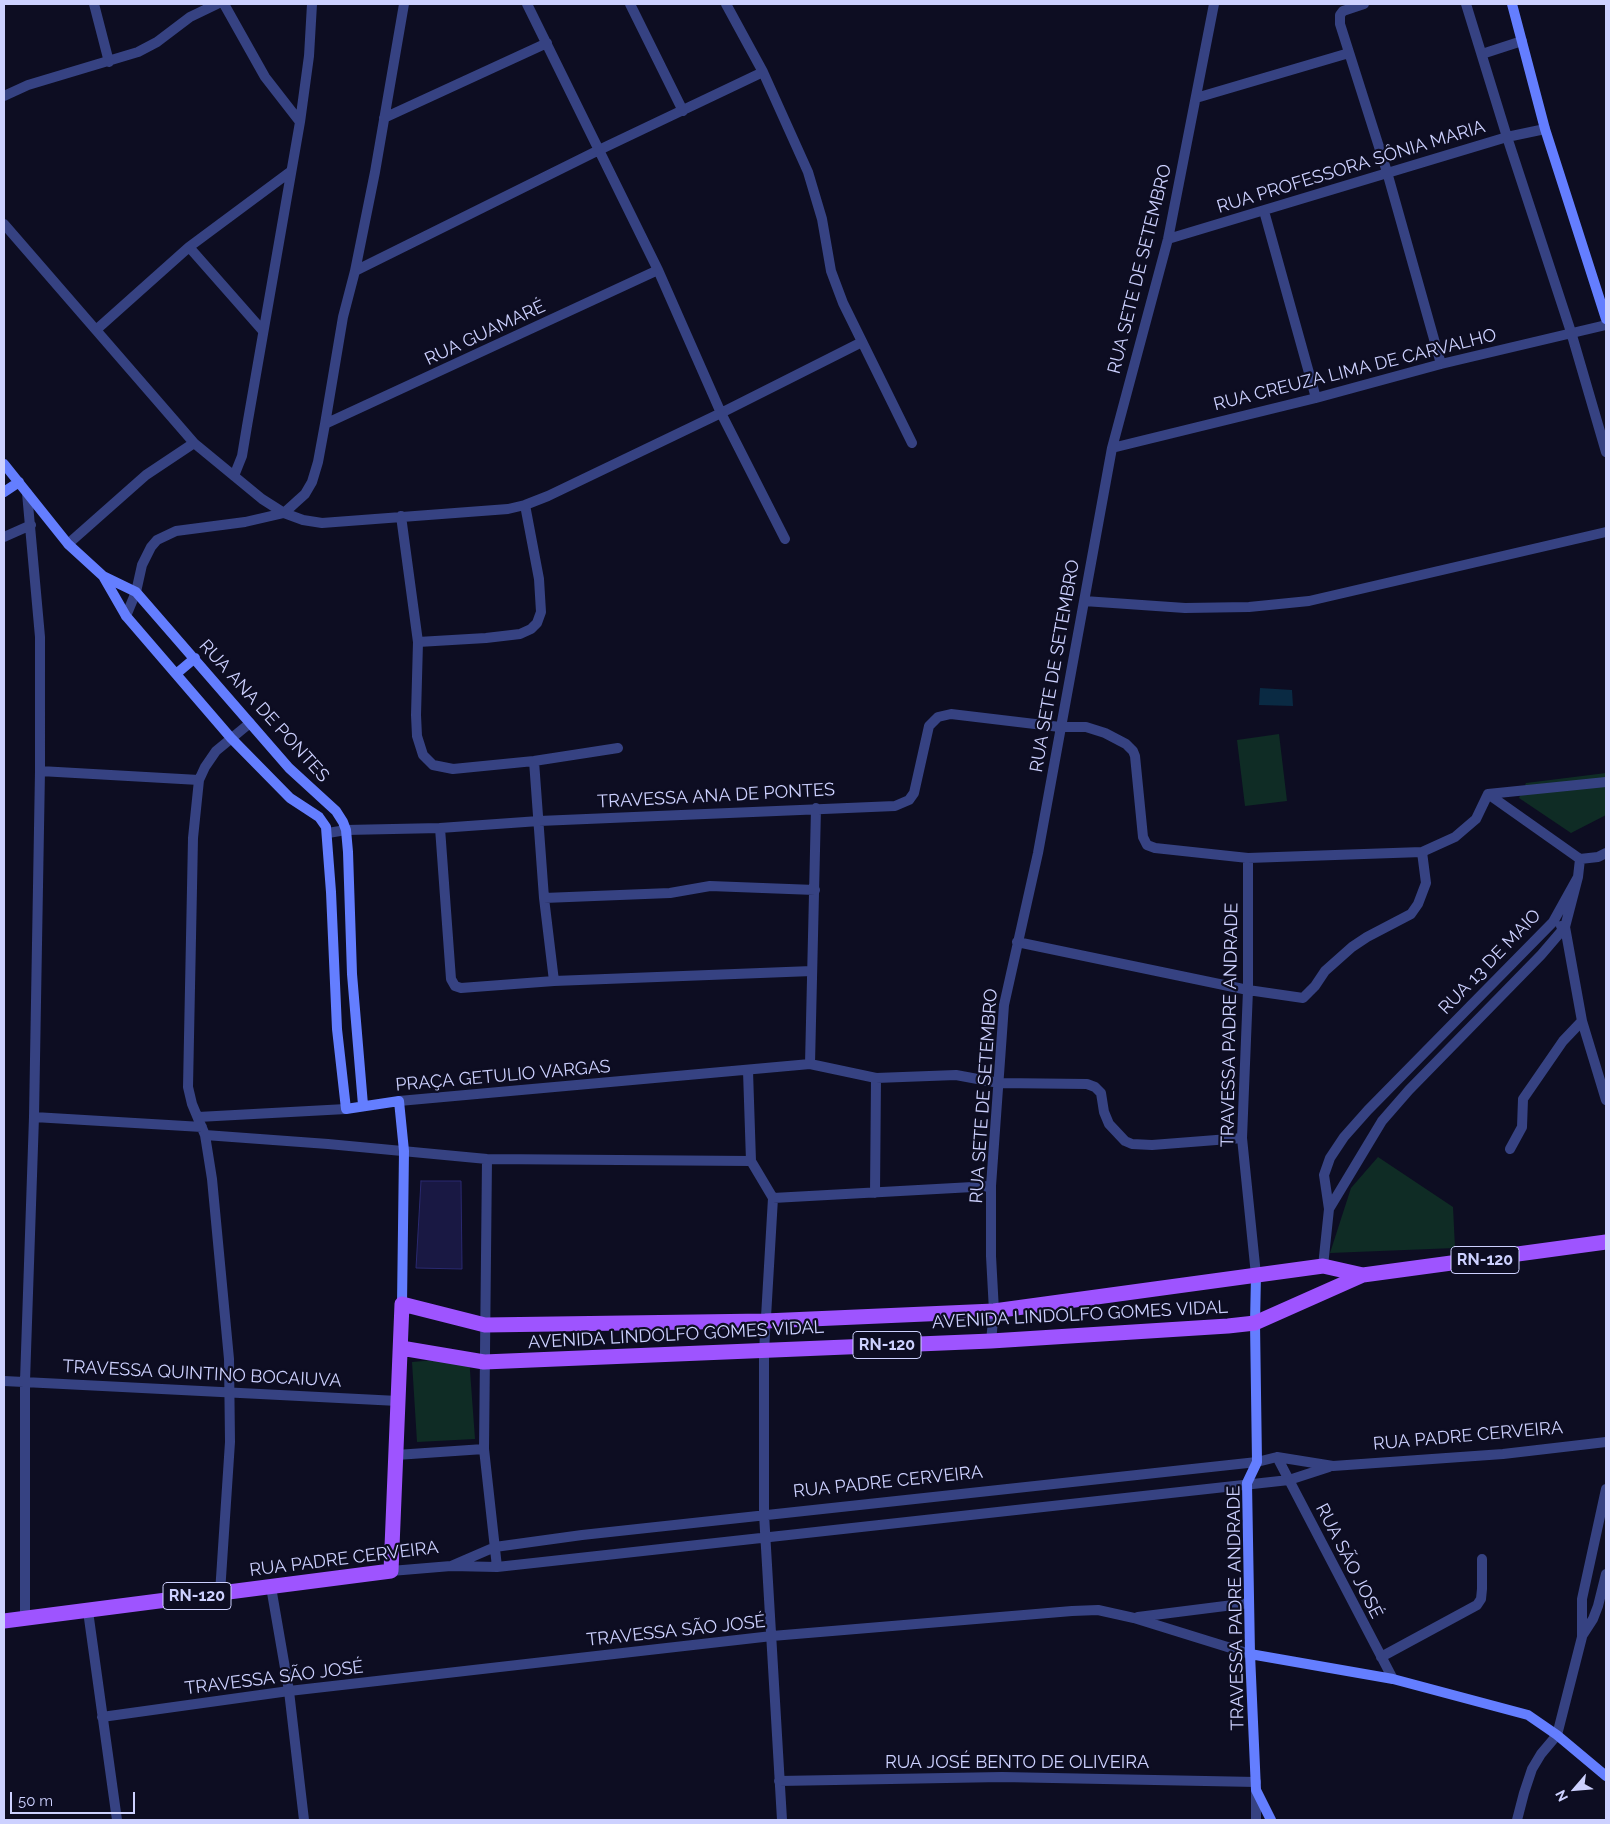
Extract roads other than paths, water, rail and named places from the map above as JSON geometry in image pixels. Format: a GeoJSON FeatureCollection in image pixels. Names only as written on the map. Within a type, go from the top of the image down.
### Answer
{"type":"FeatureCollection","features":[{"type":"Feature","properties":{"kind":"main road"},"geometry":{"type":"LineString","coordinates":[[1512,4],[1545,128],[1606,319]]}},
{"type":"Feature","properties":{"kind":"main road","name":"RUA ANA DE PONTES"},"geometry":{"type":"LineString","coordinates":[[4,464],[68,544],[104,576],[136,592],[289,768],[336,811],[346,830],[352,974],[363,1105]]}},
{"type":"Feature","properties":{"kind":"main road"},"geometry":{"type":"LineString","coordinates":[[4,492],[19,482]]}},
{"type":"Feature","properties":{"kind":"main road","name":"RUA ANA DE PONTES"},"geometry":{"type":"LineString","coordinates":[[104,576],[126,616],[231,738],[290,798],[319,817],[328,833]]}},
{"type":"Feature","properties":{"kind":"main road"},"geometry":{"type":"LineString","coordinates":[[176,674],[195,658]]}},
{"type":"Feature","properties":{"kind":"main road"},"geometry":{"type":"LineString","coordinates":[[328,833],[337,1029],[346,1109]]}},
{"type":"Feature","properties":{"kind":"main road"},"geometry":{"type":"LineString","coordinates":[[391,1571],[402,1304],[404,1151],[399,1101]]}},
{"type":"Feature","properties":{"kind":"main road","name":"PRAÇA GETULIO VARGAS"},"geometry":{"type":"LineString","coordinates":[[346,1109],[399,1101]]}},
{"type":"Feature","properties":{"kind":"main road","name":"AVENIDA LINDOLFO GOMES VIDAL"},"geometry":{"type":"LineString","coordinates":[[401,1348],[484,1362],[992,1342],[1255,1323],[1363,1275],[1606,1242]]}},
{"type":"Feature","properties":{"kind":"main road","name":"AVENIDA LINDOLFO GOMES VIDAL"},"geometry":{"type":"LineString","coordinates":[[402,1304],[485,1325],[765,1321],[994,1311],[1322,1266],[1363,1275]]}},
{"type":"Feature","properties":{"kind":"main road","name":"TRAVESSA PADRE ANDRADE"},"geometry":{"type":"LineString","coordinates":[[1256,1275],[1257,1462],[1247,1483],[1250,1654],[1256,1786],[1271,1820]]}},
{"type":"Feature","properties":{"kind":"main road","name":"RUA PADRE CERVEIRA"},"geometry":{"type":"LineString","coordinates":[[4,1621],[391,1571]]}},
{"type":"Feature","properties":{"kind":"main road"},"geometry":{"type":"LineString","coordinates":[[1250,1654],[1392,1679],[1528,1715],[1557,1735],[1606,1776]]}},
{"type":"Feature","properties":{"kind":"street"},"geometry":{"type":"LineString","coordinates":[[94,4],[109,62]]}},
{"type":"Feature","properties":{"kind":"street"},"geometry":{"type":"LineString","coordinates":[[4,96],[28,85],[138,52],[157,42],[190,17],[217,4]]}},
{"type":"Feature","properties":{"kind":"street"},"geometry":{"type":"LineString","coordinates":[[224,4],[265,77],[300,122]]}},
{"type":"Feature","properties":{"kind":"street"},"geometry":{"type":"LineString","coordinates":[[234,476],[242,456],[300,122],[309,56],[312,4]]}},
{"type":"Feature","properties":{"kind":"street"},"geometry":{"type":"LineString","coordinates":[[126,616],[136,592],[142,565],[151,547],[157,540],[167,534],[183,530],[245,522],[284,513],[305,494],[312,482],[325,424],[342,317],[355,271],[375,172],[404,4]]}},
{"type":"Feature","properties":{"kind":"street"},"geometry":{"type":"LineString","coordinates":[[527,4],[658,270],[721,412],[785,539]]}},
{"type":"Feature","properties":{"kind":"street"},"geometry":{"type":"LineString","coordinates":[[630,4],[683,111]]}},
{"type":"Feature","properties":{"kind":"street"},"geometry":{"type":"LineString","coordinates":[[726,4],[763,72],[808,172],[822,220],[831,271],[843,303],[912,443]]}},
{"type":"Feature","properties":{"kind":"street","name":"RUA SETE DE SETEMBRO"},"geometry":{"type":"LineString","coordinates":[[992,1342],[994,1311],[991,1256],[991,1186],[1004,1005],[1038,853],[1112,448],[1168,239],[1214,4]]}},
{"type":"Feature","properties":{"kind":"street"},"geometry":{"type":"LineString","coordinates":[[1364,4],[1347,9],[1340,15],[1340,24],[1387,172],[1441,364]]}},
{"type":"Feature","properties":{"kind":"street"},"geometry":{"type":"LineString","coordinates":[[1466,4],[1507,137],[1571,332],[1606,452]]}},
{"type":"Feature","properties":{"kind":"street"},"geometry":{"type":"LineString","coordinates":[[1482,54],[1522,41]]}},
{"type":"Feature","properties":{"kind":"street"},"geometry":{"type":"LineString","coordinates":[[384,118],[546,43]]}},
{"type":"Feature","properties":{"kind":"street"},"geometry":{"type":"LineString","coordinates":[[1196,98],[1349,53]]}},
{"type":"Feature","properties":{"kind":"street"},"geometry":{"type":"LineString","coordinates":[[355,271],[599,150],[763,72]]}},
{"type":"Feature","properties":{"kind":"street","name":"RUA PROFESSORA SÔNIA MARIA"},"geometry":{"type":"LineString","coordinates":[[1168,239],[1387,172],[1507,137],[1545,128]]}},
{"type":"Feature","properties":{"kind":"street"},"geometry":{"type":"LineString","coordinates":[[96,330],[189,247],[290,172]]}},
{"type":"Feature","properties":{"kind":"street"},"geometry":{"type":"LineString","coordinates":[[1264,211],[1316,398]]}},
{"type":"Feature","properties":{"kind":"street"},"geometry":{"type":"LineString","coordinates":[[4,224],[194,443],[262,499],[284,513],[304,520],[322,523],[508,509],[525,505],[548,496],[862,342]]}},
{"type":"Feature","properties":{"kind":"street"},"geometry":{"type":"LineString","coordinates":[[189,247],[264,331]]}},
{"type":"Feature","properties":{"kind":"street","name":"RUA GUAMARÉ"},"geometry":{"type":"LineString","coordinates":[[325,424],[658,270]]}},
{"type":"Feature","properties":{"kind":"street","name":"RUA CREUZA LIMA DE CARVALHO"},"geometry":{"type":"LineString","coordinates":[[1112,448],[1606,324]]}},
{"type":"Feature","properties":{"kind":"street"},"geometry":{"type":"LineString","coordinates":[[68,544],[146,474],[194,443]]}},
{"type":"Feature","properties":{"kind":"street"},"geometry":{"type":"LineString","coordinates":[[25,1618],[25,1381],[34,1117],[40,771],[40,637],[27,493]]}},
{"type":"Feature","properties":{"kind":"street"},"geometry":{"type":"LineString","coordinates":[[418,642],[520,634],[531,629],[537,623],[541,612],[539,579],[525,505]]}},
{"type":"Feature","properties":{"kind":"street"},"geometry":{"type":"LineString","coordinates":[[401,516],[418,642],[416,715],[417,736],[423,755],[433,765],[453,769],[534,761],[618,748]]}},
{"type":"Feature","properties":{"kind":"street"},"geometry":{"type":"LineString","coordinates":[[4,537],[31,525]]}},
{"type":"Feature","properties":{"kind":"street"},"geometry":{"type":"LineString","coordinates":[[1084,601],[1194,608],[1249,607],[1309,600],[1606,532]]}},
{"type":"Feature","properties":{"kind":"street","name":"TRAVESSA ANA DE PONTES"},"geometry":{"type":"LineString","coordinates":[[328,833],[346,830],[440,828],[539,821],[895,806],[910,800],[914,793],[929,726],[938,717],[951,714],[1060,727]]}},
{"type":"Feature","properties":{"kind":"street"},"geometry":{"type":"LineString","coordinates":[[220,1593],[230,1442],[229,1359],[212,1179],[204,1131],[189,1096],[188,1087],[193,838],[200,780],[216,751],[250,723]]}},
{"type":"Feature","properties":{"kind":"street"},"geometry":{"type":"LineString","coordinates":[[1060,727],[1086,727],[1105,733],[1123,742],[1133,751],[1143,837],[1150,847],[1248,858],[1422,852],[1455,837],[1476,819],[1488,794]]}},
{"type":"Feature","properties":{"kind":"street"},"geometry":{"type":"LineString","coordinates":[[534,761],[544,898],[554,981]]}},
{"type":"Feature","properties":{"kind":"street"},"geometry":{"type":"LineString","coordinates":[[40,771],[200,780]]}},
{"type":"Feature","properties":{"kind":"street"},"geometry":{"type":"LineString","coordinates":[[1488,794],[1606,782]]}},
{"type":"Feature","properties":{"kind":"street"},"geometry":{"type":"LineString","coordinates":[[1488,794],[1580,859],[1598,857],[1606,853]]}},
{"type":"Feature","properties":{"kind":"street"},"geometry":{"type":"LineString","coordinates":[[810,1064],[816,808]]}},
{"type":"Feature","properties":{"kind":"street"},"geometry":{"type":"LineString","coordinates":[[440,828],[451,978],[455,986],[461,988],[554,981],[812,971]]}},
{"type":"Feature","properties":{"kind":"street"},"geometry":{"type":"LineString","coordinates":[[1017,942],[1248,990],[1303,998],[1315,986],[1325,971],[1352,947],[1367,937],[1412,914],[1426,883],[1422,852]]}},
{"type":"Feature","properties":{"kind":"street","name":"TRAVESSA PADRE ANDRADE"},"geometry":{"type":"LineString","coordinates":[[1248,858],[1248,990],[1242,1138],[1256,1275]]}},
{"type":"Feature","properties":{"kind":"street"},"geometry":{"type":"LineString","coordinates":[[1578,877],[1580,859]]}},
{"type":"Feature","properties":{"kind":"street","name":"RUA 13 DE MAIO"},"geometry":{"type":"LineString","coordinates":[[1322,1266],[1329,1209],[1324,1175],[1330,1158],[1344,1137],[1368,1110],[1554,922],[1578,877]]}},
{"type":"Feature","properties":{"kind":"street","name":"RUA 13 DE MAIO"},"geometry":{"type":"LineString","coordinates":[[1329,1209],[1382,1122],[1409,1090],[1542,956],[1565,927],[1578,877]]}},
{"type":"Feature","properties":{"kind":"street"},"geometry":{"type":"LineString","coordinates":[[544,898],[670,893],[710,886],[815,890]]}},
{"type":"Feature","properties":{"kind":"street"},"geometry":{"type":"LineString","coordinates":[[1554,922],[1565,927],[1582,1021],[1606,1100]]}},
{"type":"Feature","properties":{"kind":"street"},"geometry":{"type":"LineString","coordinates":[[1510,1149],[1522,1127],[1523,1099],[1563,1042],[1582,1021]]}},
{"type":"Feature","properties":{"kind":"street","name":"PRAÇA GETULIO VARGAS"},"geometry":{"type":"LineString","coordinates":[[399,1101],[810,1064],[876,1078],[956,1075],[999,1083],[1087,1084],[1095,1087],[1101,1093],[1104,1112],[1109,1124],[1125,1141],[1132,1144],[1152,1146],[1242,1138]]}},
{"type":"Feature","properties":{"kind":"street"},"geometry":{"type":"LineString","coordinates":[[748,1070],[751,1161],[773,1198],[764,1351],[764,1514],[782,1820]]}},
{"type":"Feature","properties":{"kind":"street"},"geometry":{"type":"LineString","coordinates":[[875,1193],[876,1078]]}},
{"type":"Feature","properties":{"kind":"street","name":"PRAÇA GETULIO VARGAS"},"geometry":{"type":"LineString","coordinates":[[198,1117],[346,1109]]}},
{"type":"Feature","properties":{"kind":"street"},"geometry":{"type":"LineString","coordinates":[[1368,1110],[1382,1122]]}},
{"type":"Feature","properties":{"kind":"street"},"geometry":{"type":"LineString","coordinates":[[34,1117],[204,1131],[487,1159],[751,1161]]}},
{"type":"Feature","properties":{"kind":"street"},"geometry":{"type":"LineString","coordinates":[[487,1159],[484,1449],[497,1567]]}},
{"type":"Feature","properties":{"kind":"street"},"geometry":{"type":"LineString","coordinates":[[773,1198],[991,1186]]}},
{"type":"Feature","properties":{"kind":"street","name":"TRAVESSA QUINTINO BOCAIUVA"},"geometry":{"type":"LineString","coordinates":[[4,1381],[398,1401]]}},
{"type":"Feature","properties":{"kind":"street","name":"RUA PADRE CERVEIRA"},"geometry":{"type":"LineString","coordinates":[[451,1566],[495,1547],[582,1535],[1257,1462],[1277,1458],[1332,1466],[1502,1454],[1606,1442]]}},
{"type":"Feature","properties":{"kind":"street"},"geometry":{"type":"LineString","coordinates":[[396,1455],[484,1449]]}},
{"type":"Feature","properties":{"kind":"street","name":"RUA SÃO JOSÉ"},"geometry":{"type":"LineString","coordinates":[[1277,1458],[1392,1679]]}},
{"type":"Feature","properties":{"kind":"street","name":"RUA PADRE CERVEIRA"},"geometry":{"type":"LineString","coordinates":[[391,1571],[451,1566],[497,1567],[1247,1483],[1289,1480],[1332,1466]]}},
{"type":"Feature","properties":{"kind":"street"},"geometry":{"type":"LineString","coordinates":[[1517,1820],[1532,1769],[1541,1754],[1557,1735],[1582,1637],[1582,1599],[1606,1489]]}},
{"type":"Feature","properties":{"kind":"street"},"geometry":{"type":"LineString","coordinates":[[1381,1657],[1477,1605],[1481,1599],[1482,1559]]}},
{"type":"Feature","properties":{"kind":"street"},"geometry":{"type":"LineString","coordinates":[[1582,1637],[1593,1619],[1604,1592],[1606,1574]]}},
{"type":"Feature","properties":{"kind":"street"},"geometry":{"type":"LineString","coordinates":[[271,1587],[289,1691],[304,1820]]}},
{"type":"Feature","properties":{"kind":"street"},"geometry":{"type":"LineString","coordinates":[[1134,1618],[1249,1603]]}},
{"type":"Feature","properties":{"kind":"street","name":"TRAVESSA SÃO JOSÉ"},"geometry":{"type":"LineString","coordinates":[[102,1717],[289,1691],[772,1636],[1072,1611],[1098,1610],[1134,1618],[1250,1654]]}},
{"type":"Feature","properties":{"kind":"street"},"geometry":{"type":"LineString","coordinates":[[88,1611],[117,1820]]}},
{"type":"Feature","properties":{"kind":"street","name":"RUA JOSÉ BENTO DE OLIVEIRA"},"geometry":{"type":"LineString","coordinates":[[779,1781],[1002,1777],[1256,1786]]}},
{"type":"Feature","properties":{"kind":"street","name":"TRAVESSA PADRE ANDRADE"},"geometry":{"type":"LineString","coordinates":[[1256,1786],[1256,1820]]}},
{"type":"Feature","properties":{"kind":"water"},"geometry":{"type":"Polygon","coordinates":[[[1260,688],[1292,690],[1293,706],[1259,705],[1260,688]]]}}]}
